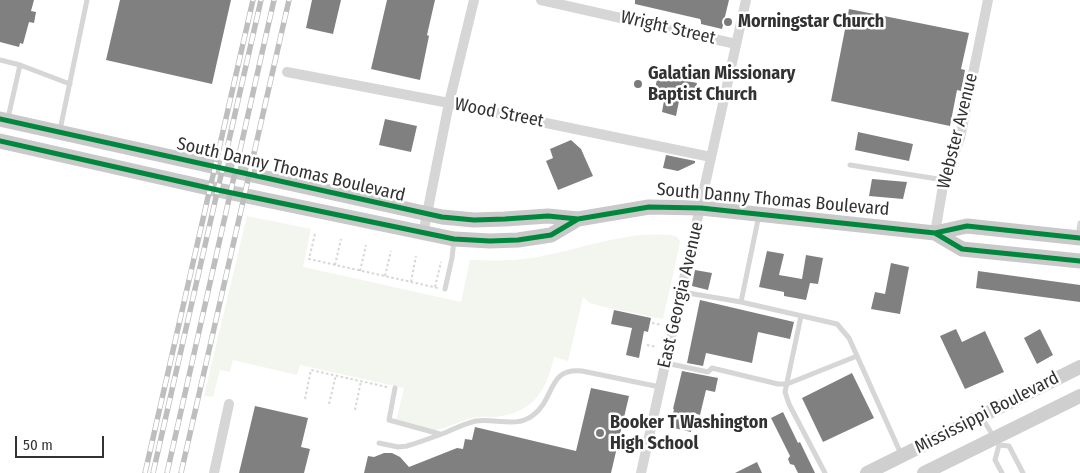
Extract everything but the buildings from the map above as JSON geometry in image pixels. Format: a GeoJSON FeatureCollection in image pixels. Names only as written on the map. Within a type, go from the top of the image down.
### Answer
{"type":"FeatureCollection","features":[{"type":"Feature","properties":{"kind":"main road","name":"South Danny Thomas Boulevard"},"geometry":{"type":"LineString","coordinates":[[4,120],[427,215],[474,220],[548,216],[578,219],[650,207],[701,208],[935,234],[967,226],[1079,233]]}},
{"type":"Feature","properties":{"kind":"main road","name":"South Danny Thomas Boulevard"},"geometry":{"type":"LineString","coordinates":[[0,141],[423,234],[454,239],[518,240],[551,235],[578,219]]}},
{"type":"Feature","properties":{"kind":"main road","name":"South Danny Thomas Boulevard"},"geometry":{"type":"LineString","coordinates":[[935,234],[962,249],[1080,261]]}},
{"type":"Feature","properties":{"kind":"main road","name":"Mississippi Boulevard"},"geometry":{"type":"LineString","coordinates":[[875,471],[981,416],[1078,371]]}},
{"type":"Feature","properties":{"kind":"main road","name":"Mississippi Boulevard"},"geometry":{"type":"LineString","coordinates":[[924,473],[996,442],[1080,396]]}},
{"type":"Feature","properties":{"kind":"street"},"geometry":{"type":"LineString","coordinates":[[423,234],[449,103],[474,0]]}},
{"type":"Feature","properties":{"kind":"street","name":"Wright Street"},"geometry":{"type":"LineString","coordinates":[[541,0],[736,44]]}},
{"type":"Feature","properties":{"kind":"street","name":"East Georgia Avenue"},"geometry":{"type":"LineString","coordinates":[[641,473],[746,0]]}},
{"type":"Feature","properties":{"kind":"street","name":"Webster Avenue"},"geometry":{"type":"LineString","coordinates":[[935,234],[944,180],[960,138],[988,0]]}},
{"type":"Feature","properties":{"kind":"street","name":"Wood Street"},"geometry":{"type":"LineString","coordinates":[[287,72],[711,157]]}},
{"type":"Feature","properties":{"kind":"street"},"geometry":{"type":"LineString","coordinates":[[214,473],[229,404]]}},
{"type":"Feature","properties":{"kind":"lane"},"geometry":{"type":"LineString","coordinates":[[59,133],[87,0]]}},
{"type":"Feature","properties":{"kind":"lane"},"geometry":{"type":"LineString","coordinates":[[0,60],[20,65],[70,84]]}},
{"type":"Feature","properties":{"kind":"lane"},"geometry":{"type":"LineString","coordinates":[[4,120],[20,65]]}},
{"type":"Feature","properties":{"kind":"lane"},"geometry":{"type":"LineString","coordinates":[[850,165],[944,180]]}},
{"type":"Feature","properties":{"kind":"lane"},"geometry":{"type":"LineString","coordinates":[[741,302],[759,214]]}},
{"type":"Feature","properties":{"kind":"lane"},"geometry":{"type":"LineString","coordinates":[[445,289],[454,239]]}},
{"type":"Feature","properties":{"kind":"lane"},"geometry":{"type":"LineString","coordinates":[[682,292],[741,302],[837,324],[849,338],[901,456]]}},
{"type":"Feature","properties":{"kind":"lane"},"geometry":{"type":"LineString","coordinates":[[801,316],[785,392],[789,404],[825,473]]}},
{"type":"Feature","properties":{"kind":"lane"},"geometry":{"type":"LineString","coordinates":[[666,363],[708,372],[712,368],[778,384],[787,384],[857,356]]}},
{"type":"Feature","properties":{"kind":"lane"},"geometry":{"type":"LineString","coordinates":[[379,443],[398,447],[407,446],[475,421],[511,422],[522,420],[532,416],[546,400],[558,377],[565,371],[582,371],[660,387]]}},
{"type":"Feature","properties":{"kind":"lane"},"geometry":{"type":"LineString","coordinates":[[395,388],[388,420],[441,434]]}},
{"type":"Feature","properties":{"kind":"lane"},"geometry":{"type":"LineString","coordinates":[[981,416],[996,442],[995,460],[1002,473]]}},
{"type":"Feature","properties":{"kind":"lane"},"geometry":{"type":"LineString","coordinates":[[996,442],[1009,446],[1023,473]]}},
{"type":"Feature","properties":{"kind":"path"},"geometry":{"type":"LineString","coordinates":[[315,234],[309,260],[445,289]]}},
{"type":"Feature","properties":{"kind":"path"},"geometry":{"type":"LineString","coordinates":[[335,265],[341,239]]}},
{"type":"Feature","properties":{"kind":"path"},"geometry":{"type":"LineString","coordinates":[[360,271],[366,245]]}},
{"type":"Feature","properties":{"kind":"path"},"geometry":{"type":"LineString","coordinates":[[385,276],[391,251]]}},
{"type":"Feature","properties":{"kind":"path"},"geometry":{"type":"LineString","coordinates":[[411,282],[416,256]]}},
{"type":"Feature","properties":{"kind":"path"},"geometry":{"type":"LineString","coordinates":[[435,287],[441,262]]}},
{"type":"Feature","properties":{"kind":"path"},"geometry":{"type":"LineString","coordinates":[[652,323],[664,325]]}},
{"type":"Feature","properties":{"kind":"path"},"geometry":{"type":"LineString","coordinates":[[647,345],[660,348]]}},
{"type":"Feature","properties":{"kind":"path"},"geometry":{"type":"LineString","coordinates":[[305,399],[311,370],[395,388]]}},
{"type":"Feature","properties":{"kind":"path"},"geometry":{"type":"LineString","coordinates":[[329,404],[336,375]]}},
{"type":"Feature","properties":{"kind":"path"},"geometry":{"type":"LineString","coordinates":[[355,410],[362,381]]}},
{"type":"Feature","properties":{"kind":"shaded area"},"geometry":{"type":"Polygon","coordinates":[[[247,216],[311,229],[303,267],[461,302],[470,260],[538,257],[611,240],[643,235],[660,234],[676,236],[680,241],[663,319],[600,306],[590,303],[583,297],[568,361],[554,357],[548,379],[538,396],[531,403],[513,413],[498,417],[473,418],[434,430],[419,428],[396,421],[404,388],[300,365],[297,375],[233,360],[230,372],[220,370],[213,397],[204,396],[247,216]]]}},
{"type":"Feature","properties":{"kind":"railway"},"geometry":{"type":"LineString","coordinates":[[145,473],[253,0]]}},
{"type":"Feature","properties":{"kind":"railway"},"geometry":{"type":"LineString","coordinates":[[153,473],[261,0]]}},
{"type":"Feature","properties":{"kind":"railway"},"geometry":{"type":"LineString","coordinates":[[167,473],[274,0]]}},
{"type":"Feature","properties":{"kind":"railway"},"geometry":{"type":"LineString","coordinates":[[181,473],[289,0]]}},
{"type":"Feature","properties":{"kind":"cycle path"},"geometry":{"type":"LineString","coordinates":[[0,119],[442,217],[474,220],[548,216],[578,219],[649,207],[701,208],[935,233],[967,226],[1080,238]]}},
{"type":"Feature","properties":{"kind":"cycle path"},"geometry":{"type":"LineString","coordinates":[[0,141],[213,189],[454,239],[518,240],[551,235],[578,219]]}},
{"type":"Feature","properties":{"kind":"cycle path"},"geometry":{"type":"LineString","coordinates":[[935,233],[962,249],[1080,261]]}},
{"type":"Feature","properties":{"kind":"place","name":"Morningstar Church"},"geometry":{"type":"Point","coordinates":[728,22]}},
{"type":"Feature","properties":{"kind":"place","name":"Galatian Missionary Baptist Church"},"geometry":{"type":"Point","coordinates":[638,84]}},
{"type":"Feature","properties":{"kind":"place","name":"Booker T Washington High School"},"geometry":{"type":"Point","coordinates":[600,433]}}]}
